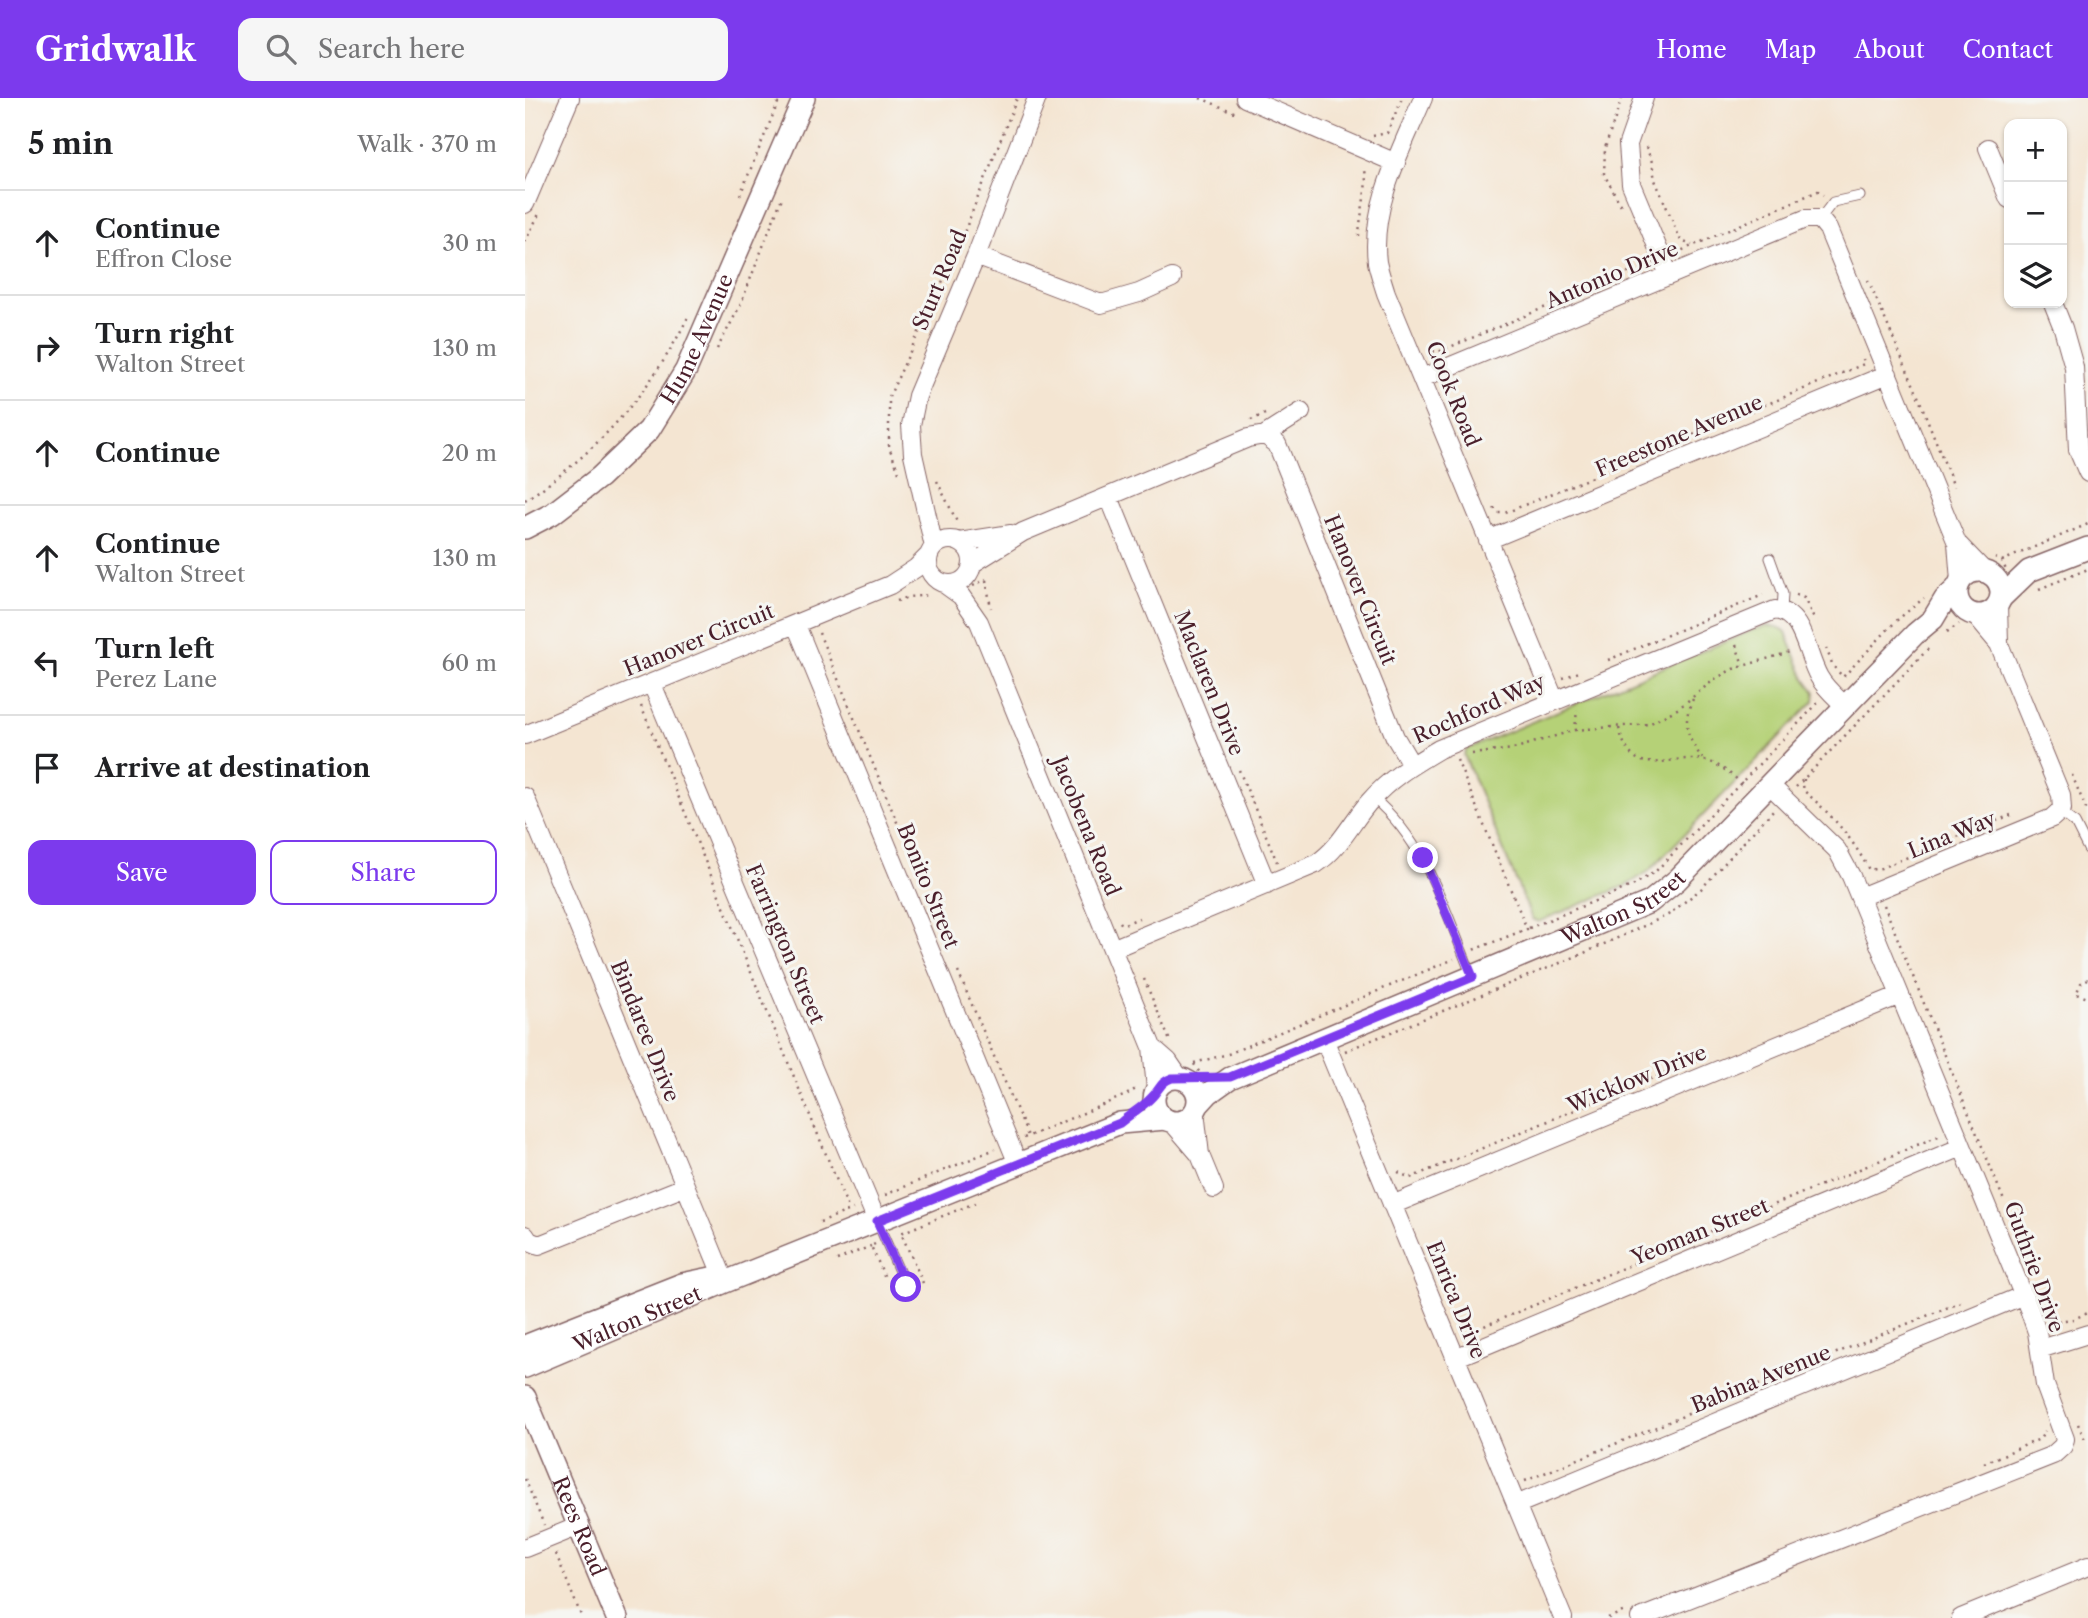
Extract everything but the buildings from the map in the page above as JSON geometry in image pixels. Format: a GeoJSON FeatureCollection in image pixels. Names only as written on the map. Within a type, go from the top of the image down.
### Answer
{"type":"FeatureCollection","features":[{"type":"Feature","properties":{"kind":"street"},"geometry":{"type":"LineString","coordinates":[[525,204],[570,98]]}},
{"type":"Feature","properties":{"kind":"street","name":"Hume Avenue"},"geometry":{"type":"LineString","coordinates":[[525,527],[552,514],[600,477],[649,430],[686,370],[804,98]]}},
{"type":"Feature","properties":{"kind":"street","name":"Sturt Road"},"geometry":{"type":"LineString","coordinates":[[929,482],[932,551],[930,572],[966,579],[969,550],[953,537],[929,482],[913,454],[911,425],[917,396],[976,256],[1037,98]]}},
{"type":"Feature","properties":{"kind":"street","name":"Cook Road"},"geometry":{"type":"LineString","coordinates":[[1423,98],[1378,212],[1377,264],[1386,293],[1430,375],[1544,689]]}},
{"type":"Feature","properties":{"kind":"street"},"geometry":{"type":"LineString","coordinates":[[1644,98],[1627,144],[1627,162],[1631,184],[1666,267]]}},
{"type":"Feature","properties":{"kind":"street"},"geometry":{"type":"LineString","coordinates":[[1241,106],[1396,163]]}},
{"type":"Feature","properties":{"kind":"street"},"geometry":{"type":"LineString","coordinates":[[1988,148],[2004,187]]}},
{"type":"Feature","properties":{"kind":"street","name":"Antonio Drive"},"geometry":{"type":"LineString","coordinates":[[1430,375],[1666,267],[1805,219],[1820,219]]}},
{"type":"Feature","properties":{"kind":"street"},"geometry":{"type":"LineString","coordinates":[[1820,219],[1828,229],[1957,542],[1958,601],[1999,644],[2068,817]]}},
{"type":"Feature","properties":{"kind":"street"},"geometry":{"type":"LineString","coordinates":[[976,256],[1101,304],[1139,293],[1172,278]]}},
{"type":"Feature","properties":{"kind":"street"},"geometry":{"type":"LineString","coordinates":[[2055,308],[2074,366],[2078,450],[2088,473]]}},
{"type":"Feature","properties":{"kind":"street","name":"Freestone Avenue"},"geometry":{"type":"LineString","coordinates":[[1488,540],[1888,374]]}},
{"type":"Feature","properties":{"kind":"street"},"geometry":{"type":"LineString","coordinates":[[892,594],[923,580],[966,579],[1023,532],[1248,438],[1265,436],[1301,412]]}},
{"type":"Feature","properties":{"kind":"street","name":"Hanover Circuit"},"geometry":{"type":"LineString","coordinates":[[1265,436],[1276,444],[1395,737],[1411,764]]}},
{"type":"Feature","properties":{"kind":"street","name":"Maclaren Drive"},"geometry":{"type":"LineString","coordinates":[[1109,497],[1268,885]]}},
{"type":"Feature","properties":{"kind":"street"},"geometry":{"type":"LineString","coordinates":[[892,594],[940,543],[953,537],[1023,532]]}},
{"type":"Feature","properties":{"kind":"street"},"geometry":{"type":"LineString","coordinates":[[1957,542],[1992,569],[1999,584],[1999,644]]}},
{"type":"Feature","properties":{"kind":"street"},"geometry":{"type":"LineString","coordinates":[[1933,619],[1988,613],[2029,571],[2088,548]]}},
{"type":"Feature","properties":{"kind":"street"},"geometry":{"type":"LineString","coordinates":[[1959,584],[1970,572],[1992,569],[2029,571]]}},
{"type":"Feature","properties":{"kind":"street","name":"Jacobena Road"},"geometry":{"type":"LineString","coordinates":[[966,579],[986,619],[1152,1047],[1150,1091]]}},
{"type":"Feature","properties":{"kind":"street","name":"Walton Street"},"geometry":{"type":"LineString","coordinates":[[1196,1108],[1209,1093],[1230,1077],[1650,902],[1677,880],[1755,788],[1845,706],[1933,619],[1945,599],[1959,584]]}},
{"type":"Feature","properties":{"kind":"street","name":"Hanover Circuit"},"geometry":{"type":"LineString","coordinates":[[525,735],[655,692],[892,594]]}},
{"type":"Feature","properties":{"kind":"street"},"geometry":{"type":"LineString","coordinates":[[1782,611],[1794,619],[1818,675],[1845,706]]}},
{"type":"Feature","properties":{"kind":"street","name":"Rochford Way"},"geometry":{"type":"LineString","coordinates":[[1112,949],[1305,870],[1327,856],[1373,798],[1411,764],[1544,689],[1765,614],[1782,611]]}},
{"type":"Feature","properties":{"kind":"street","name":"Bonito Street"},"geometry":{"type":"LineString","coordinates":[[799,632],[1018,1164]]}},
{"type":"Feature","properties":{"kind":"street","name":"Farrington Street"},"geometry":{"type":"LineString","coordinates":[[655,692],[873,1212]]}},
{"type":"Feature","properties":{"kind":"street","name":"Guthrie Drive"},"geometry":{"type":"LineString","coordinates":[[1640,1618],[2053,1455],[2063,1446],[2065,1440],[2045,1385],[2048,1347],[1955,1150],[1900,995],[1860,897],[1837,850],[1755,788]]}},
{"type":"Feature","properties":{"kind":"street","name":"Bindaree Drive"},"geometry":{"type":"LineString","coordinates":[[525,797],[724,1279]]}},
{"type":"Feature","properties":{"kind":"street","name":"Lina Way"},"geometry":{"type":"LineString","coordinates":[[1860,897],[2052,818],[2068,817]]}},
{"type":"Feature","properties":{"kind":"street","name":"Wicklow Drive"},"geometry":{"type":"LineString","coordinates":[[1392,1205],[1900,995]]}},
{"type":"Feature","properties":{"kind":"street","name":"Enrica Drive"},"geometry":{"type":"LineString","coordinates":[[1324,1039],[1455,1358],[1524,1501],[1546,1579],[1563,1618]]}},
{"type":"Feature","properties":{"kind":"street","name":"Jacobena Road"},"geometry":{"type":"LineString","coordinates":[[1152,1047],[1182,1078]]}},
{"type":"Feature","properties":{"kind":"street","name":"Walton Street"},"geometry":{"type":"LineString","coordinates":[[1182,1078],[1230,1077]]}},
{"type":"Feature","properties":{"kind":"street"},"geometry":{"type":"LineString","coordinates":[[1200,1155],[1156,1109],[1150,1091],[1166,1080],[1182,1078],[1195,1087],[1200,1155],[1214,1189]]}},
{"type":"Feature","properties":{"kind":"street","name":"Walton Street"},"geometry":{"type":"LineString","coordinates":[[1120,1123],[1150,1091]]}},
{"type":"Feature","properties":{"kind":"street"},"geometry":{"type":"LineString","coordinates":[[1168,1120],[1185,1120],[1196,1108]]}},
{"type":"Feature","properties":{"kind":"street","name":"Walton Street"},"geometry":{"type":"LineString","coordinates":[[525,1346],[670,1288],[749,1273],[873,1212],[1018,1164],[1120,1123],[1168,1120]]}},
{"type":"Feature","properties":{"kind":"street","name":"Yeoman Street"},"geometry":{"type":"LineString","coordinates":[[1455,1358],[1955,1150]]}},
{"type":"Feature","properties":{"kind":"street"},"geometry":{"type":"LineString","coordinates":[[525,1235],[529,1241],[539,1245],[684,1187]]}},
{"type":"Feature","properties":{"kind":"street","name":"Walton Street"},"geometry":{"type":"LineString","coordinates":[[525,1367],[724,1279]]}},
{"type":"Feature","properties":{"kind":"street","name":"Babina Avenue"},"geometry":{"type":"LineString","coordinates":[[1524,1501],[2024,1295]]}},
{"type":"Feature","properties":{"kind":"street"},"geometry":{"type":"LineString","coordinates":[[2048,1347],[2088,1334]]}},
{"type":"Feature","properties":{"kind":"street","name":"Rees Road"},"geometry":{"type":"LineString","coordinates":[[525,1397],[617,1618]]}},
{"type":"Feature","properties":{"kind":"street"},"geometry":{"type":"LineString","coordinates":[[525,1548],[579,1526]]}},
{"type":"Feature","properties":{"kind":"street"},"geometry":{"type":"LineString","coordinates":[[1961,1618],[2088,1566]]}},
{"type":"Feature","properties":{"kind":"lane"},"geometry":{"type":"LineString","coordinates":[[1820,219],[1833,202],[1860,196]]}},
{"type":"Feature","properties":{"kind":"lane"},"geometry":{"type":"LineString","coordinates":[[1770,558],[1781,589],[1782,611]]}},
{"type":"Feature","properties":{"kind":"lane"},"geometry":{"type":"LineString","coordinates":[[1373,798],[1396,818],[1423,858],[1473,977]]}},
{"type":"Feature","properties":{"kind":"lane"},"geometry":{"type":"LineString","coordinates":[[2068,817],[2088,849]]}},
{"type":"Feature","properties":{"kind":"lane"},"geometry":{"type":"LineString","coordinates":[[873,1212],[906,1287]]}},
{"type":"Feature","properties":{"kind":"path"},"geometry":{"type":"LineString","coordinates":[[738,201],[780,98]]}},
{"type":"Feature","properties":{"kind":"path"},"geometry":{"type":"LineString","coordinates":[[1201,98],[1241,106]]}},
{"type":"Feature","properties":{"kind":"path"},"geometry":{"type":"LineString","coordinates":[[1372,136],[1387,132],[1402,98]]}},
{"type":"Feature","properties":{"kind":"path"},"geometry":{"type":"LineString","coordinates":[[1644,144],[1652,162],[1655,180],[1681,240],[1692,245]]}},
{"type":"Feature","properties":{"kind":"path"},"geometry":{"type":"LineString","coordinates":[[1357,164],[1366,169],[1367,178],[1360,211],[1359,243]]}},
{"type":"Feature","properties":{"kind":"path"},"geometry":{"type":"LineString","coordinates":[[1426,348],[1438,352],[1666,267],[1692,245],[1818,191],[1833,202]]}},
{"type":"Feature","properties":{"kind":"path"},"geometry":{"type":"LineString","coordinates":[[1866,274],[1957,496]]}},
{"type":"Feature","properties":{"kind":"path"},"geometry":{"type":"LineString","coordinates":[[525,500],[557,480],[614,427],[648,384],[689,314]]}},
{"type":"Feature","properties":{"kind":"path"},"geometry":{"type":"LineString","coordinates":[[1430,375],[1432,351]]}},
{"type":"Feature","properties":{"kind":"path"},"geometry":{"type":"LineString","coordinates":[[1489,497],[1498,513],[1505,513],[1864,364],[1863,355]]}},
{"type":"Feature","properties":{"kind":"path"},"geometry":{"type":"LineString","coordinates":[[929,482],[960,524],[953,537]]}},
{"type":"Feature","properties":{"kind":"path"},"geometry":{"type":"LineString","coordinates":[[1992,569],[2088,524]]}},
{"type":"Feature","properties":{"kind":"path"},"geometry":{"type":"LineString","coordinates":[[892,594],[908,597],[940,594],[945,597],[966,579],[987,593],[986,619]]}},
{"type":"Feature","properties":{"kind":"path"},"geometry":{"type":"LineString","coordinates":[[1599,664],[1781,589],[1804,598],[1818,628]]}},
{"type":"Feature","properties":{"kind":"path"},"geometry":{"type":"LineString","coordinates":[[1527,929],[1634,886],[1656,871],[1755,788],[1830,690],[1896,621],[1931,593]]}},
{"type":"Feature","properties":{"kind":"path"},"geometry":{"type":"LineString","coordinates":[[799,632],[819,633],[903,838]]}},
{"type":"Feature","properties":{"kind":"path"},"geometry":{"type":"LineString","coordinates":[[1575,730],[1649,724],[1679,708],[1715,679],[1733,669],[1806,648],[1823,639],[1833,666],[1843,677]]}},
{"type":"Feature","properties":{"kind":"path"},"geometry":{"type":"LineString","coordinates":[[1493,707],[1526,693],[1544,689],[1587,669]]}},
{"type":"Feature","properties":{"kind":"path"},"geometry":{"type":"LineString","coordinates":[[1562,670],[1567,676]]}},
{"type":"Feature","properties":{"kind":"path"},"geometry":{"type":"LineString","coordinates":[[1526,693],[1544,689]]}},
{"type":"Feature","properties":{"kind":"path"},"geometry":{"type":"LineString","coordinates":[[635,709],[655,692]]}},
{"type":"Feature","properties":{"kind":"path"},"geometry":{"type":"LineString","coordinates":[[1694,696],[1688,708],[1686,727],[1694,748],[1705,760]]}},
{"type":"Feature","properties":{"kind":"path"},"geometry":{"type":"LineString","coordinates":[[641,706],[849,1210]]}},
{"type":"Feature","properties":{"kind":"path"},"geometry":{"type":"LineString","coordinates":[[1619,728],[1626,747],[1641,761],[1655,764],[1674,759],[1705,760],[1755,788],[1771,812],[1782,816]]}},
{"type":"Feature","properties":{"kind":"path"},"geometry":{"type":"LineString","coordinates":[[2068,817],[2086,809],[2070,769]]}},
{"type":"Feature","properties":{"kind":"path"},"geometry":{"type":"LineString","coordinates":[[1804,779],[1803,790],[1841,825],[1869,870],[1881,868],[2012,815]]}},
{"type":"Feature","properties":{"kind":"path"},"geometry":{"type":"LineString","coordinates":[[1260,868],[1277,862]]}},
{"type":"Feature","properties":{"kind":"path"},"geometry":{"type":"LineString","coordinates":[[1894,901],[1883,905],[1884,909],[2007,1208]]}},
{"type":"Feature","properties":{"kind":"path"},"geometry":{"type":"LineString","coordinates":[[1118,916],[1122,925],[1141,918]]}},
{"type":"Feature","properties":{"kind":"path"},"geometry":{"type":"LineString","coordinates":[[957,970],[1028,1136]]}},
{"type":"Feature","properties":{"kind":"path"},"geometry":{"type":"LineString","coordinates":[[2088,979],[2081,983],[2076,994],[2088,998]]}},
{"type":"Feature","properties":{"kind":"path"},"geometry":{"type":"LineString","coordinates":[[1350,1056],[1352,1048]]}},
{"type":"Feature","properties":{"kind":"path"},"geometry":{"type":"LineString","coordinates":[[1394,1162],[1398,1174],[1410,1178],[1701,1058]]}},
{"type":"Feature","properties":{"kind":"path"},"geometry":{"type":"LineString","coordinates":[[820,1222],[849,1210],[873,1212],[1010,1143],[1126,1095],[1150,1091]]}},
{"type":"Feature","properties":{"kind":"path"},"geometry":{"type":"LineString","coordinates":[[1939,1129],[1955,1150]]}},
{"type":"Feature","properties":{"kind":"path"},"geometry":{"type":"LineString","coordinates":[[1465,1334],[1941,1135]]}},
{"type":"Feature","properties":{"kind":"path"},"geometry":{"type":"LineString","coordinates":[[923,1283],[901,1233],[984,1199]]}},
{"type":"Feature","properties":{"kind":"path"},"geometry":{"type":"LineString","coordinates":[[837,1260],[871,1246]]}},
{"type":"Feature","properties":{"kind":"path"},"geometry":{"type":"LineString","coordinates":[[1524,1501],[1525,1481],[1966,1300]]}},
{"type":"Feature","properties":{"kind":"path"},"geometry":{"type":"LineString","coordinates":[[2048,1347],[2052,1322],[2073,1319],[2088,1313]]}},
{"type":"Feature","properties":{"kind":"path"},"geometry":{"type":"LineString","coordinates":[[2075,1417],[2087,1442]]}},
{"type":"Feature","properties":{"kind":"green space"},"geometry":{"type":"Polygon","coordinates":[[[1768,626],[1778,627],[1786,633],[1804,677],[1815,692],[1814,701],[1649,871],[1627,885],[1538,922],[1532,919],[1464,755],[1467,749],[1768,626]]]}},
{"type":"Feature","properties":{"kind":"route"},"geometry":{"type":"LineString","coordinates":[[906,1287],[877,1221],[1120,1123],[1154,1096],[1156,1089],[1166,1080],[1179,1077],[1230,1077],[1473,977],[1423,858]]}}]}
